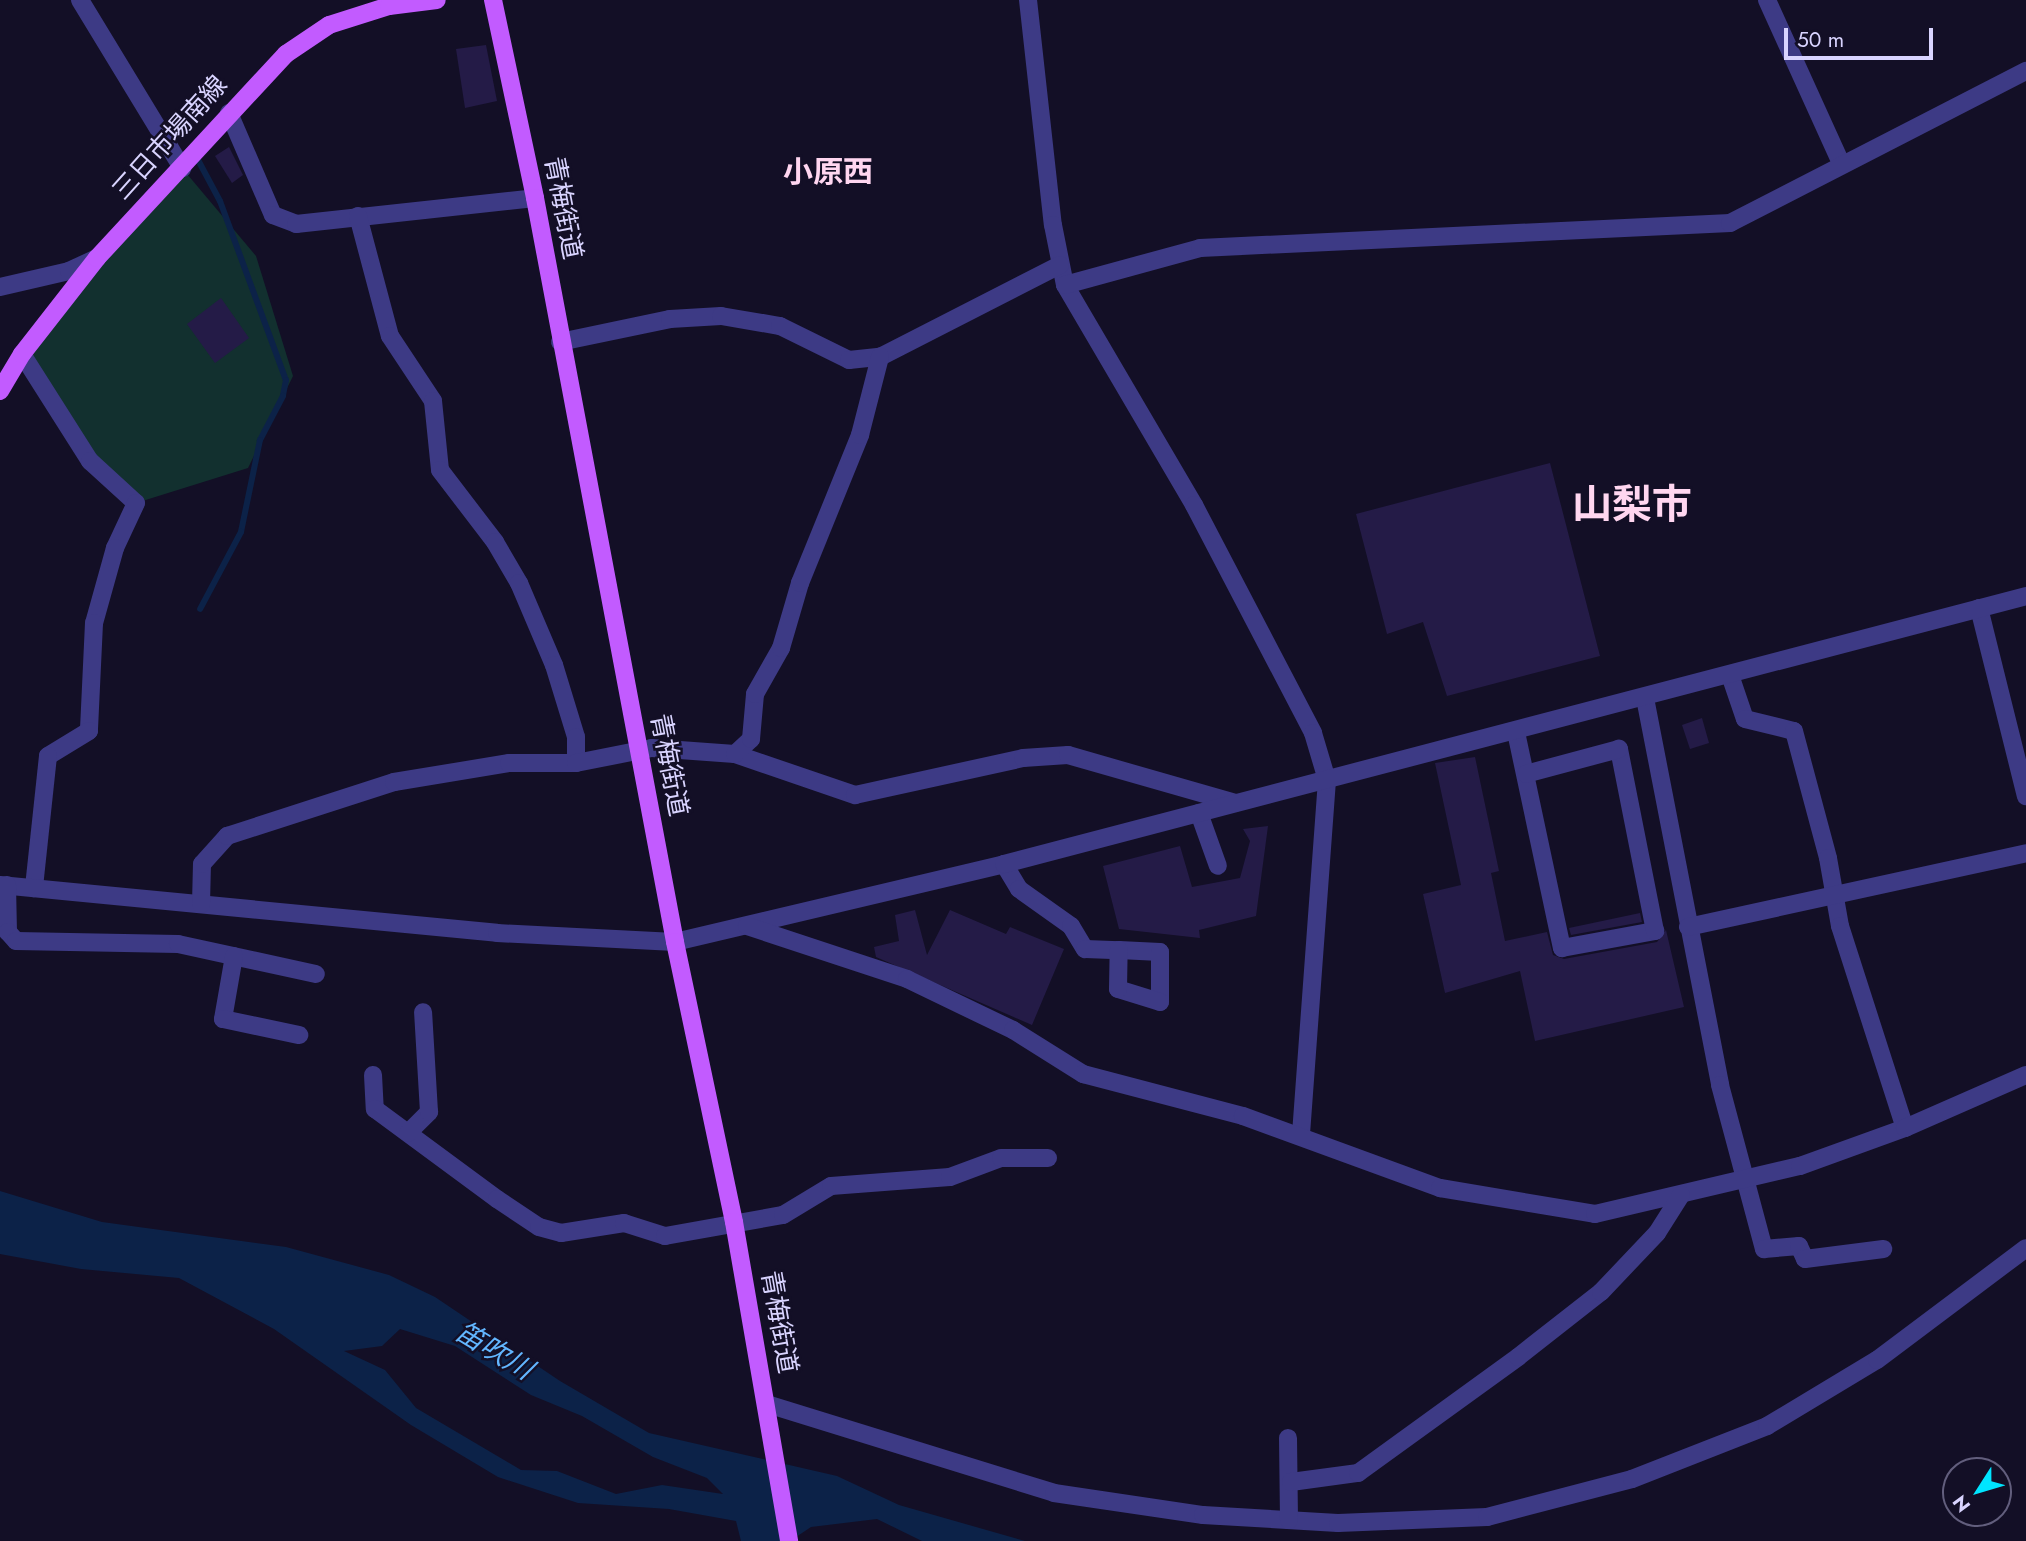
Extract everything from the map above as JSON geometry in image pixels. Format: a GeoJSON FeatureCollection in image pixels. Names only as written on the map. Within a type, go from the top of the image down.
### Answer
{"type":"FeatureCollection","features":[{"type":"Feature","properties":{"kind":"main road","name":"三日市場南線"},"geometry":{"type":"LineString","coordinates":[[0,391],[22,354],[97,258],[286,54],[329,25],[368,5],[437,0]]}},
{"type":"Feature","properties":{"kind":"main road","name":"青梅街道"},"geometry":{"type":"LineString","coordinates":[[493,0],[535,198],[675,942],[733,1222],[789,1541]]}},
{"type":"Feature","properties":{"kind":"street"},"geometry":{"type":"LineString","coordinates":[[80,0],[182,168]]}},
{"type":"Feature","properties":{"kind":"street"},"geometry":{"type":"LineString","coordinates":[[1028,0],[1060,265],[1065,285],[1194,505],[1313,733],[1327,780],[1301,1135]]}},
{"type":"Feature","properties":{"kind":"street"},"geometry":{"type":"LineString","coordinates":[[1767,0],[1842,164]]}},
{"type":"Feature","properties":{"kind":"street"},"geometry":{"type":"LineString","coordinates":[[1065,285],[1200,248],[1730,223],[2026,71]]}},
{"type":"Feature","properties":{"kind":"street"},"geometry":{"type":"LineString","coordinates":[[229,113],[273,215],[296,224],[535,198]]}},
{"type":"Feature","properties":{"kind":"street"},"geometry":{"type":"LineString","coordinates":[[358,216],[390,336],[433,401],[440,470],[495,542],[519,583],[554,665],[576,737],[576,763]]}},
{"type":"Feature","properties":{"kind":"street"},"geometry":{"type":"LineString","coordinates":[[0,287],[69,271],[97,258]]}},
{"type":"Feature","properties":{"kind":"street"},"geometry":{"type":"LineString","coordinates":[[560,342],[670,319],[720,316],[780,326],[849,359],[880,357],[1060,265]]}},
{"type":"Feature","properties":{"kind":"street"},"geometry":{"type":"LineString","coordinates":[[22,354],[90,461],[136,503],[115,548],[94,623],[89,731],[48,756],[34,888]]}},
{"type":"Feature","properties":{"kind":"street"},"geometry":{"type":"LineString","coordinates":[[735,754],[751,739],[755,694],[781,648],[800,583],[860,435],[880,357]]}},
{"type":"Feature","properties":{"kind":"street"},"geometry":{"type":"LineString","coordinates":[[316,974],[178,944],[16,941],[8,932],[4,885],[497,933],[675,942],[1004,864],[1516,732],[2026,596]]}},
{"type":"Feature","properties":{"kind":"street"},"geometry":{"type":"LineString","coordinates":[[1979,608],[2026,796]]}},
{"type":"Feature","properties":{"kind":"street"},"geometry":{"type":"LineString","coordinates":[[1730,675],[1745,719],[1794,731],[1866,1019],[1905,1128]]}},
{"type":"Feature","properties":{"kind":"street"},"geometry":{"type":"LineString","coordinates":[[1645,698],[1720,1085],[1747,1176],[1764,1248],[1800,1245],[1805,1259],[1883,1249]]}},
{"type":"Feature","properties":{"kind":"street"},"geometry":{"type":"LineString","coordinates":[[1516,732],[1562,948],[1655,931],[1619,749],[1526,775]]}},
{"type":"Feature","properties":{"kind":"street"},"geometry":{"type":"LineString","coordinates":[[201,904],[202,864],[227,835],[394,782],[509,763],[576,763],[640,749],[735,754],[855,795],[1023,758],[1068,755],[1235,803]]}},
{"type":"Feature","properties":{"kind":"street"},"geometry":{"type":"LineString","coordinates":[[1199,813],[1218,866]]}},
{"type":"Feature","properties":{"kind":"street"},"geometry":{"type":"LineString","coordinates":[[1688,927],[2026,853]]}},
{"type":"Feature","properties":{"kind":"street"},"geometry":{"type":"LineString","coordinates":[[1004,864],[1019,889],[1070,926],[1085,949],[1119,950]]}},
{"type":"Feature","properties":{"kind":"street"},"geometry":{"type":"LineString","coordinates":[[747,926],[907,979],[1013,1030],[1083,1074],[1301,1135],[1440,1188],[1595,1214],[1681,1195],[1747,1176],[1800,1166],[1905,1128],[2026,1075]]}},
{"type":"Feature","properties":{"kind":"street"},"geometry":{"type":"LineString","coordinates":[[234,956],[223,1018],[299,1035]]}},
{"type":"Feature","properties":{"kind":"street"},"geometry":{"type":"LineString","coordinates":[[408,1133],[429,1112],[423,1012]]}},
{"type":"Feature","properties":{"kind":"street"},"geometry":{"type":"LineString","coordinates":[[373,1075],[375,1109],[539,1227],[561,1233],[624,1223],[664,1237],[733,1222],[783,1215],[831,1186],[950,1178],[1001,1158],[1048,1158]]}},
{"type":"Feature","properties":{"kind":"street"},"geometry":{"type":"LineString","coordinates":[[1291,1482],[1358,1473],[1518,1357],[1601,1292],[1657,1233],[1681,1195]]}},
{"type":"Feature","properties":{"kind":"street"},"geometry":{"type":"LineString","coordinates":[[768,1412],[1054,1493],[1202,1515],[1338,1523],[1488,1517],[1632,1479],[1714,1450],[1768,1426],[1877,1360],[2026,1248]]}},
{"type":"Feature","properties":{"kind":"street"},"geometry":{"type":"LineString","coordinates":[[1288,1438],[1291,1482],[1289,1520]]}},
{"type":"Feature","properties":{"kind":"green space"},"geometry":{"type":"Polygon","coordinates":[[[182,168],[256,256],[293,376],[248,468],[136,503],[90,461],[22,354],[182,168]]]}},
{"type":"Feature","properties":{"kind":"water","name":"笛吹川"},"geometry":{"type":"Polygon","coordinates":[[[0,1191],[102,1222],[286,1247],[389,1275],[435,1297],[560,1381],[649,1433],[837,1476],[899,1505],[1025,1541],[922,1541],[877,1519],[811,1527],[790,1541],[741,1541],[736,1521],[669,1509],[578,1503],[498,1477],[411,1425],[274,1329],[179,1278],[81,1269],[0,1254],[0,1191]],[[400,1329],[382,1346],[344,1351],[385,1370],[416,1408],[521,1470],[557,1471],[616,1494],[662,1485],[723,1494],[707,1478],[653,1457],[582,1416],[531,1395],[455,1346],[400,1329]]]}},
{"type":"Feature","properties":{"kind":"building"},"geometry":{"type":"Polygon","coordinates":[[[486,45],[497,101],[465,108],[456,49],[486,45]]]}},
{"type":"Feature","properties":{"kind":"building"},"geometry":{"type":"Polygon","coordinates":[[[229,147],[243,175],[232,183],[215,156],[229,147]]]}},
{"type":"Feature","properties":{"kind":"building"},"geometry":{"type":"Polygon","coordinates":[[[221,298],[249,338],[215,363],[187,324],[221,298]]]}},
{"type":"Feature","properties":{"kind":"building"},"geometry":{"type":"Polygon","coordinates":[[[1550,463],[1600,656],[1447,696],[1423,622],[1387,634],[1356,514],[1550,463]]]}},
{"type":"Feature","properties":{"kind":"building"},"geometry":{"type":"Polygon","coordinates":[[[1702,718],[1709,743],[1690,749],[1682,725],[1702,718]]]}},
{"type":"Feature","properties":{"kind":"building"},"geometry":{"type":"Polygon","coordinates":[[[1475,757],[1499,871],[1491,873],[1505,941],[1547,932],[1553,955],[1564,959],[1657,942],[1666,930],[1684,1007],[1535,1041],[1520,971],[1445,993],[1423,894],[1461,885],[1435,763],[1475,757]]]}},
{"type":"Feature","properties":{"kind":"building"},"geometry":{"type":"Polygon","coordinates":[[[1268,826],[1256,916],[1199,930],[1200,938],[1119,929],[1103,866],[1180,846],[1192,887],[1240,878],[1250,841],[1243,829],[1268,826]]]}},
{"type":"Feature","properties":{"kind":"building"},"geometry":{"type":"Polygon","coordinates":[[[915,910],[927,955],[950,910],[1006,934],[1010,927],[1064,949],[1032,1025],[876,957],[874,947],[899,941],[895,915],[915,910]]]}},
{"type":"Feature","properties":{"kind":"building"},"geometry":{"type":"Polygon","coordinates":[[[1640,913],[1642,922],[1571,935],[1569,928],[1640,913]]]}},
{"type":"Feature","properties":{"kind":"waterway"},"geometry":{"type":"LineString","coordinates":[[197,158],[220,201],[286,380],[283,396],[260,440],[241,532],[200,609]]}},
{"type":"Feature","properties":{"kind":"district","name":"小原西"},"geometry":{"type":"Point","coordinates":[828,172]}},
{"type":"Feature","properties":{"kind":"district","name":"山梨市"},"geometry":{"type":"Point","coordinates":[1632,504]}}]}
